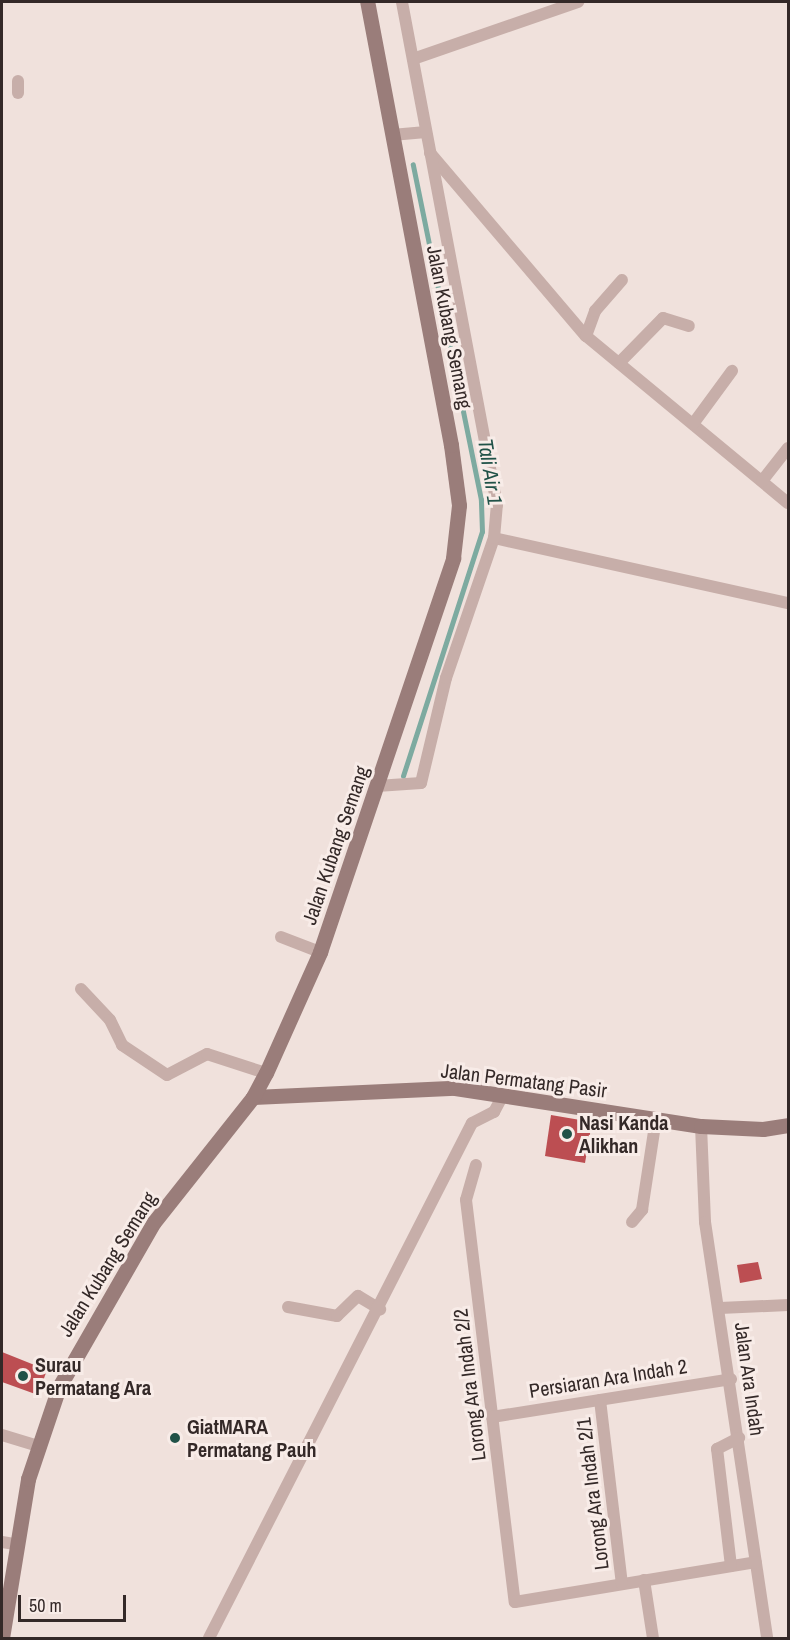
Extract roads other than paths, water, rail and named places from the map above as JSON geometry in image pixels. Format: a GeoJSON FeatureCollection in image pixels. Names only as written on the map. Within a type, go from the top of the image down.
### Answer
{"type":"FeatureCollection","features":[{"type":"Feature","properties":{"kind":"main road","name":"Jalan Kubang Semang"},"geometry":{"type":"LineString","coordinates":[[2,1638],[8,1543],[37,1446],[59,1387],[113,1288],[154,1222],[254,1097],[266,1073],[320,952],[453,558],[459,505],[367,2]]}},
{"type":"Feature","properties":{"kind":"main road","name":"Jalan Permatang Pasir"},"geometry":{"type":"LineString","coordinates":[[254,1097],[455,1088],[701,1126],[764,1129],[789,1125]]}},
{"type":"Feature","properties":{"kind":"street"},"geometry":{"type":"LineString","coordinates":[[377,786],[421,783],[446,678],[494,538],[497,505],[402,2]]}},
{"type":"Feature","properties":{"kind":"street"},"geometry":{"type":"LineString","coordinates":[[413,59],[578,2]]}},
{"type":"Feature","properties":{"kind":"street"},"geometry":{"type":"LineString","coordinates":[[392,135],[426,132]]}},
{"type":"Feature","properties":{"kind":"street"},"geometry":{"type":"LineString","coordinates":[[429,151],[586,336],[789,503]]}},
{"type":"Feature","properties":{"kind":"street"},"geometry":{"type":"LineString","coordinates":[[586,336],[595,311],[622,280]]}},
{"type":"Feature","properties":{"kind":"street"},"geometry":{"type":"LineString","coordinates":[[619,363],[663,318],[689,326]]}},
{"type":"Feature","properties":{"kind":"street"},"geometry":{"type":"LineString","coordinates":[[693,424],[732,371]]}},
{"type":"Feature","properties":{"kind":"street"},"geometry":{"type":"LineString","coordinates":[[762,481],[789,448]]}},
{"type":"Feature","properties":{"kind":"street"},"geometry":{"type":"LineString","coordinates":[[494,538],[789,603]]}},
{"type":"Feature","properties":{"kind":"street"},"geometry":{"type":"LineString","coordinates":[[281,937],[320,952]]}},
{"type":"Feature","properties":{"kind":"street"},"geometry":{"type":"LineString","coordinates":[[81,989],[110,1020],[122,1045],[167,1076],[207,1054],[266,1073]]}},
{"type":"Feature","properties":{"kind":"street"},"geometry":{"type":"LineString","coordinates":[[209,1638],[380,1309],[472,1123],[494,1112],[503,1095]]}},
{"type":"Feature","properties":{"kind":"street"},"geometry":{"type":"LineString","coordinates":[[632,1222],[642,1210],[656,1119]]}},
{"type":"Feature","properties":{"kind":"street","name":"Jalan Ara Indah"},"geometry":{"type":"LineString","coordinates":[[701,1126],[705,1222],[731,1379],[767,1638]]}},
{"type":"Feature","properties":{"kind":"street","name":"Lorong Ara Indah 2/2"},"geometry":{"type":"LineString","coordinates":[[476,1165],[466,1200],[515,1602],[622,1584]]}},
{"type":"Feature","properties":{"kind":"street"},"geometry":{"type":"LineString","coordinates":[[288,1307],[337,1316],[358,1296],[380,1309]]}},
{"type":"Feature","properties":{"kind":"street"},"geometry":{"type":"LineString","coordinates":[[720,1308],[789,1305]]}},
{"type":"Feature","properties":{"kind":"street","name":"Persiaran Ara Indah 2"},"geometry":{"type":"LineString","coordinates":[[492,1417],[731,1379]]}},
{"type":"Feature","properties":{"kind":"street","name":"Lorong Ara Indah 2/1"},"geometry":{"type":"LineString","coordinates":[[600,1400],[622,1584]]}},
{"type":"Feature","properties":{"kind":"street"},"geometry":{"type":"LineString","coordinates":[[2,1435],[37,1446]]}},
{"type":"Feature","properties":{"kind":"street"},"geometry":{"type":"LineString","coordinates":[[731,1566],[717,1449],[739,1438]]}},
{"type":"Feature","properties":{"kind":"street"},"geometry":{"type":"LineString","coordinates":[[622,1584],[756,1562]]}},
{"type":"Feature","properties":{"kind":"street"},"geometry":{"type":"LineString","coordinates":[[644,1580],[653,1638]]}},
{"type":"Feature","properties":{"kind":"waterway","name":"Tali Air 1"},"geometry":{"type":"LineString","coordinates":[[403,776],[482,532],[481,500],[413,165]]}},
{"type":"Feature","properties":{"kind":"place","name":"Nasi Kanda Alikhan"},"geometry":{"type":"Point","coordinates":[567,1134]}},
{"type":"Feature","properties":{"kind":"place","name":"Surau Permatang Ara"},"geometry":{"type":"Point","coordinates":[23,1376]}},
{"type":"Feature","properties":{"kind":"place","name":"GiatMARA Permatang Pauh"},"geometry":{"type":"Point","coordinates":[175,1438]}}]}
